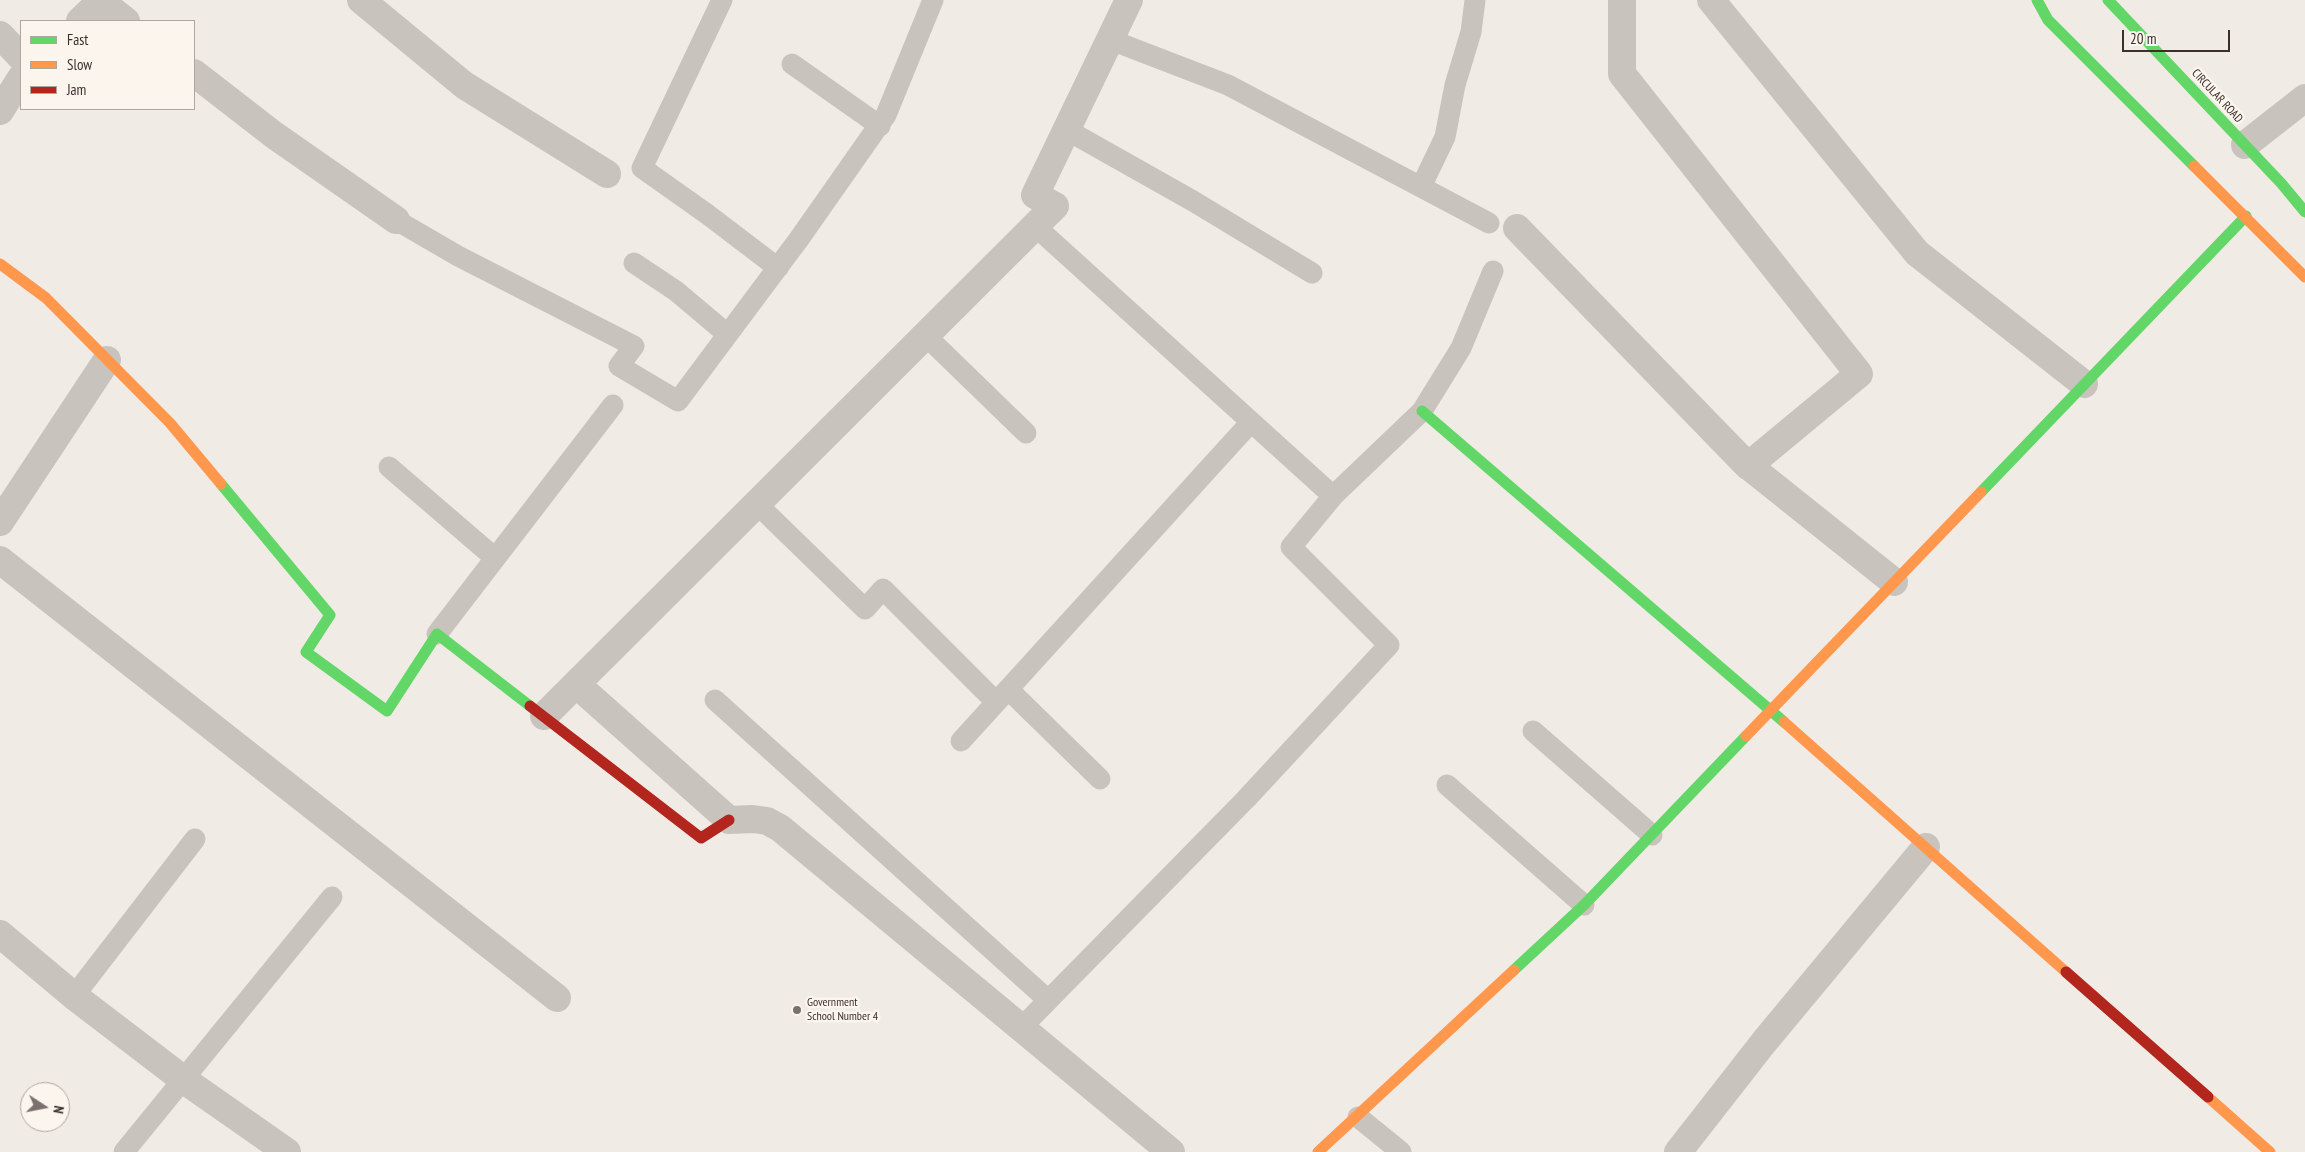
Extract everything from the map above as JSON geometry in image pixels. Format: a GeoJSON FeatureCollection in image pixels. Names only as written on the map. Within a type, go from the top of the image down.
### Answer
{"type":"FeatureCollection","features":[{"type":"Feature","properties":{"kind":"street"},"geometry":{"type":"LineString","coordinates":[[81,20],[101,0],[125,20]]}},
{"type":"Feature","properties":{"kind":"street"},"geometry":{"type":"LineString","coordinates":[[360,0],[464,85],[607,174]]}},
{"type":"Feature","properties":{"kind":"street"},"geometry":{"type":"LineString","coordinates":[[544,716],[1055,206],[1035,195],[1129,0]]}},
{"type":"Feature","properties":{"kind":"street"},"geometry":{"type":"LineString","coordinates":[[1622,0],[1622,74],[1859,374],[1748,466]]}},
{"type":"Feature","properties":{"kind":"street"},"geometry":{"type":"LineString","coordinates":[[1711,0],[1917,253],[2084,384]]}},
{"type":"Feature","properties":{"kind":"street"},"geometry":{"type":"LineString","coordinates":[[2037,0],[2048,20],[2305,277]]}},
{"type":"Feature","properties":{"kind":"street","name":"CIRCULAR ROAD"},"geometry":{"type":"LineString","coordinates":[[2108,0],[2245,145],[2305,212]]}},
{"type":"Feature","properties":{"kind":"street"},"geometry":{"type":"LineString","coordinates":[[0,35],[20,56]]}},
{"type":"Feature","properties":{"kind":"street"},"geometry":{"type":"LineString","coordinates":[[195,74],[274,135],[396,220]]}},
{"type":"Feature","properties":{"kind":"street"},"geometry":{"type":"LineString","coordinates":[[0,111],[20,80]]}},
{"type":"Feature","properties":{"kind":"street"},"geometry":{"type":"LineString","coordinates":[[2245,145],[2305,98]]}},
{"type":"Feature","properties":{"kind":"street"},"geometry":{"type":"LineString","coordinates":[[1318,1152],[1358,1117],[1584,905],[2246,216]]}},
{"type":"Feature","properties":{"kind":"street"},"geometry":{"type":"LineString","coordinates":[[1517,228],[1748,466],[1894,582]]}},
{"type":"Feature","properties":{"kind":"street"},"geometry":{"type":"LineString","coordinates":[[0,264],[46,298],[170,423],[330,614],[306,652],[387,711],[437,634],[701,838],[729,820],[753,819],[767,822],[780,828],[1172,1152]]}},
{"type":"Feature","properties":{"kind":"street"},"geometry":{"type":"LineString","coordinates":[[0,522],[107,360]]}},
{"type":"Feature","properties":{"kind":"street"},"geometry":{"type":"LineString","coordinates":[[1422,411],[1770,710],[2270,1152]]}},
{"type":"Feature","properties":{"kind":"street"},"geometry":{"type":"LineString","coordinates":[[0,560],[558,998]]}},
{"type":"Feature","properties":{"kind":"street"},"geometry":{"type":"LineString","coordinates":[[576,684],[729,820]]}},
{"type":"Feature","properties":{"kind":"street"},"geometry":{"type":"LineString","coordinates":[[1678,1152],[1764,1042],[1926,847]]}},
{"type":"Feature","properties":{"kind":"street"},"geometry":{"type":"LineString","coordinates":[[0,934],[74,996],[184,1080],[287,1152]]}},
{"type":"Feature","properties":{"kind":"lane"},"geometry":{"type":"LineString","coordinates":[[722,0],[642,168],[778,268]]}},
{"type":"Feature","properties":{"kind":"lane"},"geometry":{"type":"LineString","coordinates":[[396,220],[458,256],[634,346],[619,366],[678,401],[778,268],[880,126],[933,0]]}},
{"type":"Feature","properties":{"kind":"lane"},"geometry":{"type":"LineString","coordinates":[[1420,187],[1445,137],[1455,85],[1471,32],[1475,0]]}},
{"type":"Feature","properties":{"kind":"lane"},"geometry":{"type":"LineString","coordinates":[[1110,40],[1228,85],[1489,224]]}},
{"type":"Feature","properties":{"kind":"lane"},"geometry":{"type":"LineString","coordinates":[[792,64],[880,126]]}},
{"type":"Feature","properties":{"kind":"lane"},"geometry":{"type":"LineString","coordinates":[[1067,130],[1193,201],[1312,273]]}},
{"type":"Feature","properties":{"kind":"lane"},"geometry":{"type":"LineString","coordinates":[[1035,226],[1333,496]]}},
{"type":"Feature","properties":{"kind":"lane"},"geometry":{"type":"LineString","coordinates":[[634,263],[676,291],[727,334]]}},
{"type":"Feature","properties":{"kind":"lane"},"geometry":{"type":"LineString","coordinates":[[1022,1027],[1246,798],[1389,645],[1291,547],[1333,496],[1422,411],[1461,348],[1493,271]]}},
{"type":"Feature","properties":{"kind":"lane"},"geometry":{"type":"LineString","coordinates":[[926,335],[1026,433]]}},
{"type":"Feature","properties":{"kind":"lane"},"geometry":{"type":"LineString","coordinates":[[437,634],[613,405]]}},
{"type":"Feature","properties":{"kind":"lane"},"geometry":{"type":"LineString","coordinates":[[961,741],[1251,422]]}},
{"type":"Feature","properties":{"kind":"lane"},"geometry":{"type":"LineString","coordinates":[[389,468],[495,558]]}},
{"type":"Feature","properties":{"kind":"lane"},"geometry":{"type":"LineString","coordinates":[[757,504],[865,609],[883,589],[1002,696],[1100,779]]}},
{"type":"Feature","properties":{"kind":"lane"},"geometry":{"type":"LineString","coordinates":[[715,700],[1048,1000]]}},
{"type":"Feature","properties":{"kind":"lane"},"geometry":{"type":"LineString","coordinates":[[1533,731],[1652,835]]}},
{"type":"Feature","properties":{"kind":"lane"},"geometry":{"type":"LineString","coordinates":[[1447,785],[1584,905]]}},
{"type":"Feature","properties":{"kind":"lane"},"geometry":{"type":"LineString","coordinates":[[74,996],[195,839]]}},
{"type":"Feature","properties":{"kind":"lane"},"geometry":{"type":"LineString","coordinates":[[124,1152],[332,897]]}},
{"type":"Feature","properties":{"kind":"lane"},"geometry":{"type":"LineString","coordinates":[[1358,1117],[1400,1152]]}},
{"type":"Feature","properties":{"kind":"traffic: fast"},"geometry":{"type":"LineString","coordinates":[[2037,0],[2048,20],[2194,166]]}},
{"type":"Feature","properties":{"kind":"traffic: fast"},"geometry":{"type":"LineString","coordinates":[[2108,0],[2281,183],[2305,212]]}},
{"type":"Feature","properties":{"kind":"traffic: fast"},"geometry":{"type":"LineString","coordinates":[[1981,492],[2246,216]]}},
{"type":"Feature","properties":{"kind":"traffic: fast"},"geometry":{"type":"LineString","coordinates":[[1422,411],[1784,722]]}},
{"type":"Feature","properties":{"kind":"traffic: fast"},"geometry":{"type":"LineString","coordinates":[[221,484],[330,615],[306,652],[387,711],[437,634],[530,706]]}},
{"type":"Feature","properties":{"kind":"traffic: fast"},"geometry":{"type":"LineString","coordinates":[[1514,970],[1584,905],[1746,736]]}},
{"type":"Feature","properties":{"kind":"traffic: slow"},"geometry":{"type":"LineString","coordinates":[[2194,166],[2305,277]]}},
{"type":"Feature","properties":{"kind":"traffic: slow"},"geometry":{"type":"LineString","coordinates":[[0,264],[46,298],[170,423],[221,484]]}},
{"type":"Feature","properties":{"kind":"traffic: slow"},"geometry":{"type":"LineString","coordinates":[[1746,736],[1981,492]]}},
{"type":"Feature","properties":{"kind":"traffic: slow"},"geometry":{"type":"LineString","coordinates":[[1784,722],[2066,972]]}},
{"type":"Feature","properties":{"kind":"traffic: slow"},"geometry":{"type":"LineString","coordinates":[[1318,1152],[1514,970]]}},
{"type":"Feature","properties":{"kind":"traffic: slow"},"geometry":{"type":"LineString","coordinates":[[2208,1097],[2270,1152]]}},
{"type":"Feature","properties":{"kind":"traffic: jam"},"geometry":{"type":"LineString","coordinates":[[530,706],[701,838],[729,820]]}},
{"type":"Feature","properties":{"kind":"traffic: jam"},"geometry":{"type":"LineString","coordinates":[[2066,972],[2208,1097]]}},
{"type":"Feature","properties":{"kind":"place","name":"Government School Number 4"},"geometry":{"type":"Point","coordinates":[797,1010]}}]}
